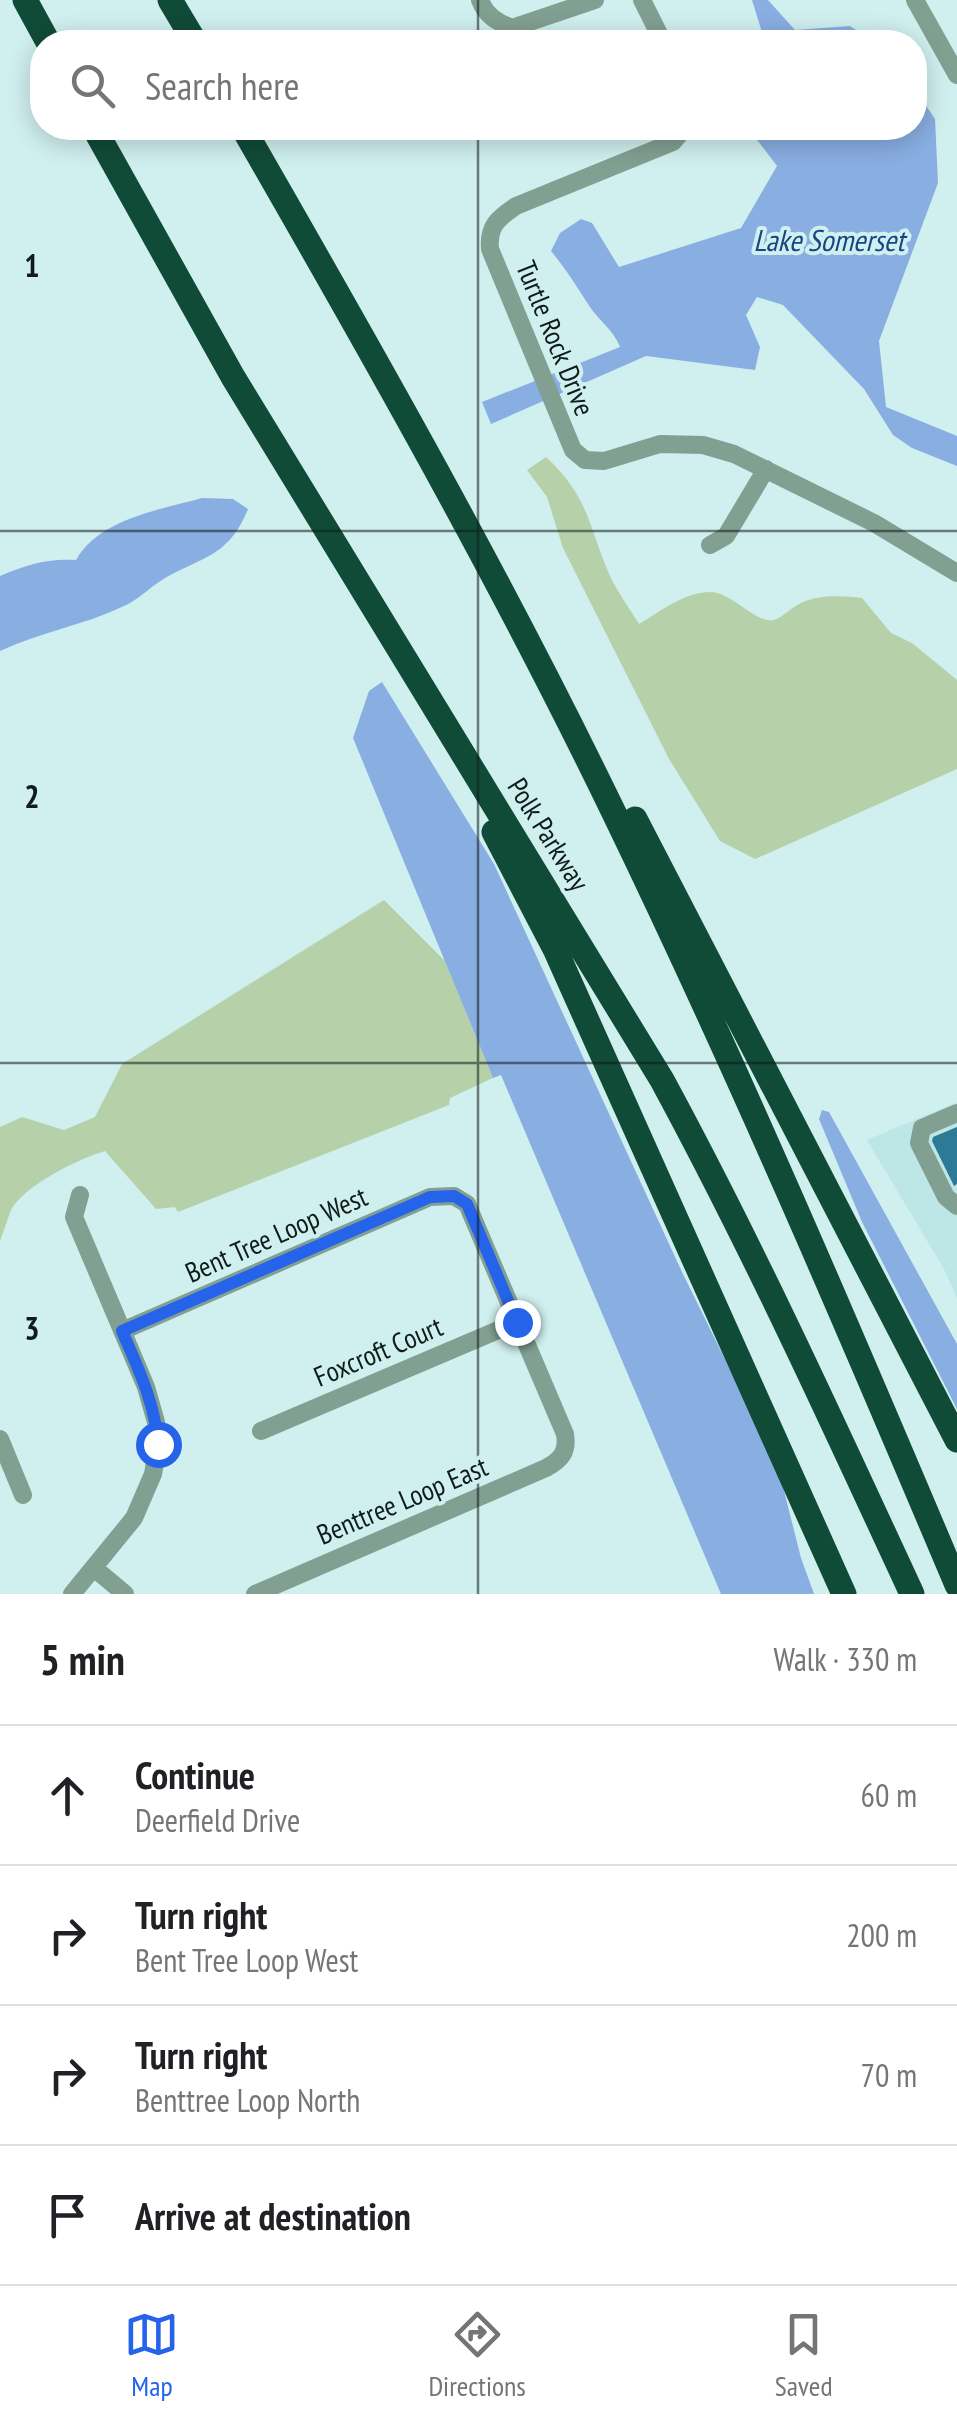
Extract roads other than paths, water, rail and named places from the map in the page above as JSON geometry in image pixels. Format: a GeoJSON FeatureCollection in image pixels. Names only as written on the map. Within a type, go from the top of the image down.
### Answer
{"type":"FeatureCollection","features":[{"type":"Feature","properties":{"kind":"highway"},"geometry":{"type":"LineString","coordinates":[[25,0],[41,30]]}},
{"type":"Feature","properties":{"kind":"highway"},"geometry":{"type":"LineString","coordinates":[[170,0],[188,30]]}},
{"type":"Feature","properties":{"kind":"highway","name":"Polk Parkway"},"geometry":{"type":"LineString","coordinates":[[101,140],[233,377],[672,1097],[772,1296],[912,1594]]}},
{"type":"Feature","properties":{"kind":"highway"},"geometry":{"type":"LineString","coordinates":[[250,140],[456,505],[670,928],[957,1585]]}},
{"type":"Feature","properties":{"kind":"highway"},"geometry":{"type":"LineString","coordinates":[[456,505],[502,572],[640,828],[957,1440]]}},
{"type":"Feature","properties":{"kind":"highway"},"geometry":{"type":"LineString","coordinates":[[356,578],[376,622],[555,949],[844,1594]]}},
{"type":"Feature","properties":{"kind":"street"},"geometry":{"type":"LineString","coordinates":[[480,0],[497,22],[512,28],[595,0]]}},
{"type":"Feature","properties":{"kind":"street"},"geometry":{"type":"LineString","coordinates":[[642,0],[657,30]]}},
{"type":"Feature","properties":{"kind":"street"},"geometry":{"type":"LineString","coordinates":[[915,0],[957,75]]}},
{"type":"Feature","properties":{"kind":"street","name":"Turtle Rock Drive"},"geometry":{"type":"LineString","coordinates":[[676,140],[516,206],[498,218],[488,234],[490,250],[573,450],[585,460],[604,461],[660,444],[703,446],[734,454],[874,522],[957,574]]}},
{"type":"Feature","properties":{"kind":"street"},"geometry":{"type":"LineString","coordinates":[[710,545],[726,536],[766,469]]}},
{"type":"Feature","properties":{"kind":"street"},"geometry":{"type":"LineString","coordinates":[[957,1113],[922,1128],[919,1143],[946,1197],[957,1206]]}},
{"type":"Feature","properties":{"kind":"street"},"geometry":{"type":"LineString","coordinates":[[72,1594],[121,1536],[144,1499],[158,1444],[146,1387],[74,1217],[80,1195]]}},
{"type":"Feature","properties":{"kind":"street","name":"Bent Tree Loop West"},"geometry":{"type":"LineString","coordinates":[[122,1331],[430,1197],[454,1196],[467,1204],[517,1322]]}},
{"type":"Feature","properties":{"kind":"street","name":"Foxcroft Court"},"geometry":{"type":"LineString","coordinates":[[261,1431],[517,1322]]}},
{"type":"Feature","properties":{"kind":"street","name":"Benttree Loop East"},"geometry":{"type":"LineString","coordinates":[[255,1594],[557,1462],[566,1450],[565,1434],[517,1322]]}},
{"type":"Feature","properties":{"kind":"street"},"geometry":{"type":"LineString","coordinates":[[0,1439],[22,1494]]}},
{"type":"Feature","properties":{"kind":"street"},"geometry":{"type":"LineString","coordinates":[[94,1568],[125,1594]]}},
{"type":"Feature","properties":{"kind":"water"},"geometry":{"type":"Polygon","coordinates":[[[752,0],[768,0],[795,30],[761,30],[752,0]]]}},
{"type":"Feature","properties":{"kind":"water"},"geometry":{"type":"Polygon","coordinates":[[[850,26],[856,30],[795,30],[850,26]]]}},
{"type":"Feature","properties":{"kind":"water","name":"Lake Somerset"},"geometry":{"type":"Polygon","coordinates":[[[927,107],[935,119],[938,183],[879,341],[886,407],[957,436],[957,466],[912,448],[893,435],[864,389],[783,305],[757,297],[746,315],[760,347],[755,370],[646,356],[491,424],[482,402],[620,347],[551,251],[560,233],[581,219],[592,223],[619,267],[741,228],[777,166],[757,140],[927,140],[927,107]]]}},
{"type":"Feature","properties":{"kind":"water"},"geometry":{"type":"Polygon","coordinates":[[[202,498],[233,499],[248,509],[223,547],[124,606],[0,651],[0,576],[37,563],[76,560],[86,546],[115,526],[202,498]]]}},
{"type":"Feature","properties":{"kind":"water"},"geometry":{"type":"Polygon","coordinates":[[[382,682],[494,864],[682,1272],[778,1467],[814,1594],[721,1594],[501,1075],[493,1078],[353,738],[369,691],[382,682]]]}},
{"type":"Feature","properties":{"kind":"water"},"geometry":{"type":"Polygon","coordinates":[[[822,1110],[829,1112],[957,1344],[957,1409],[862,1222],[819,1119],[822,1110]]]}}]}
